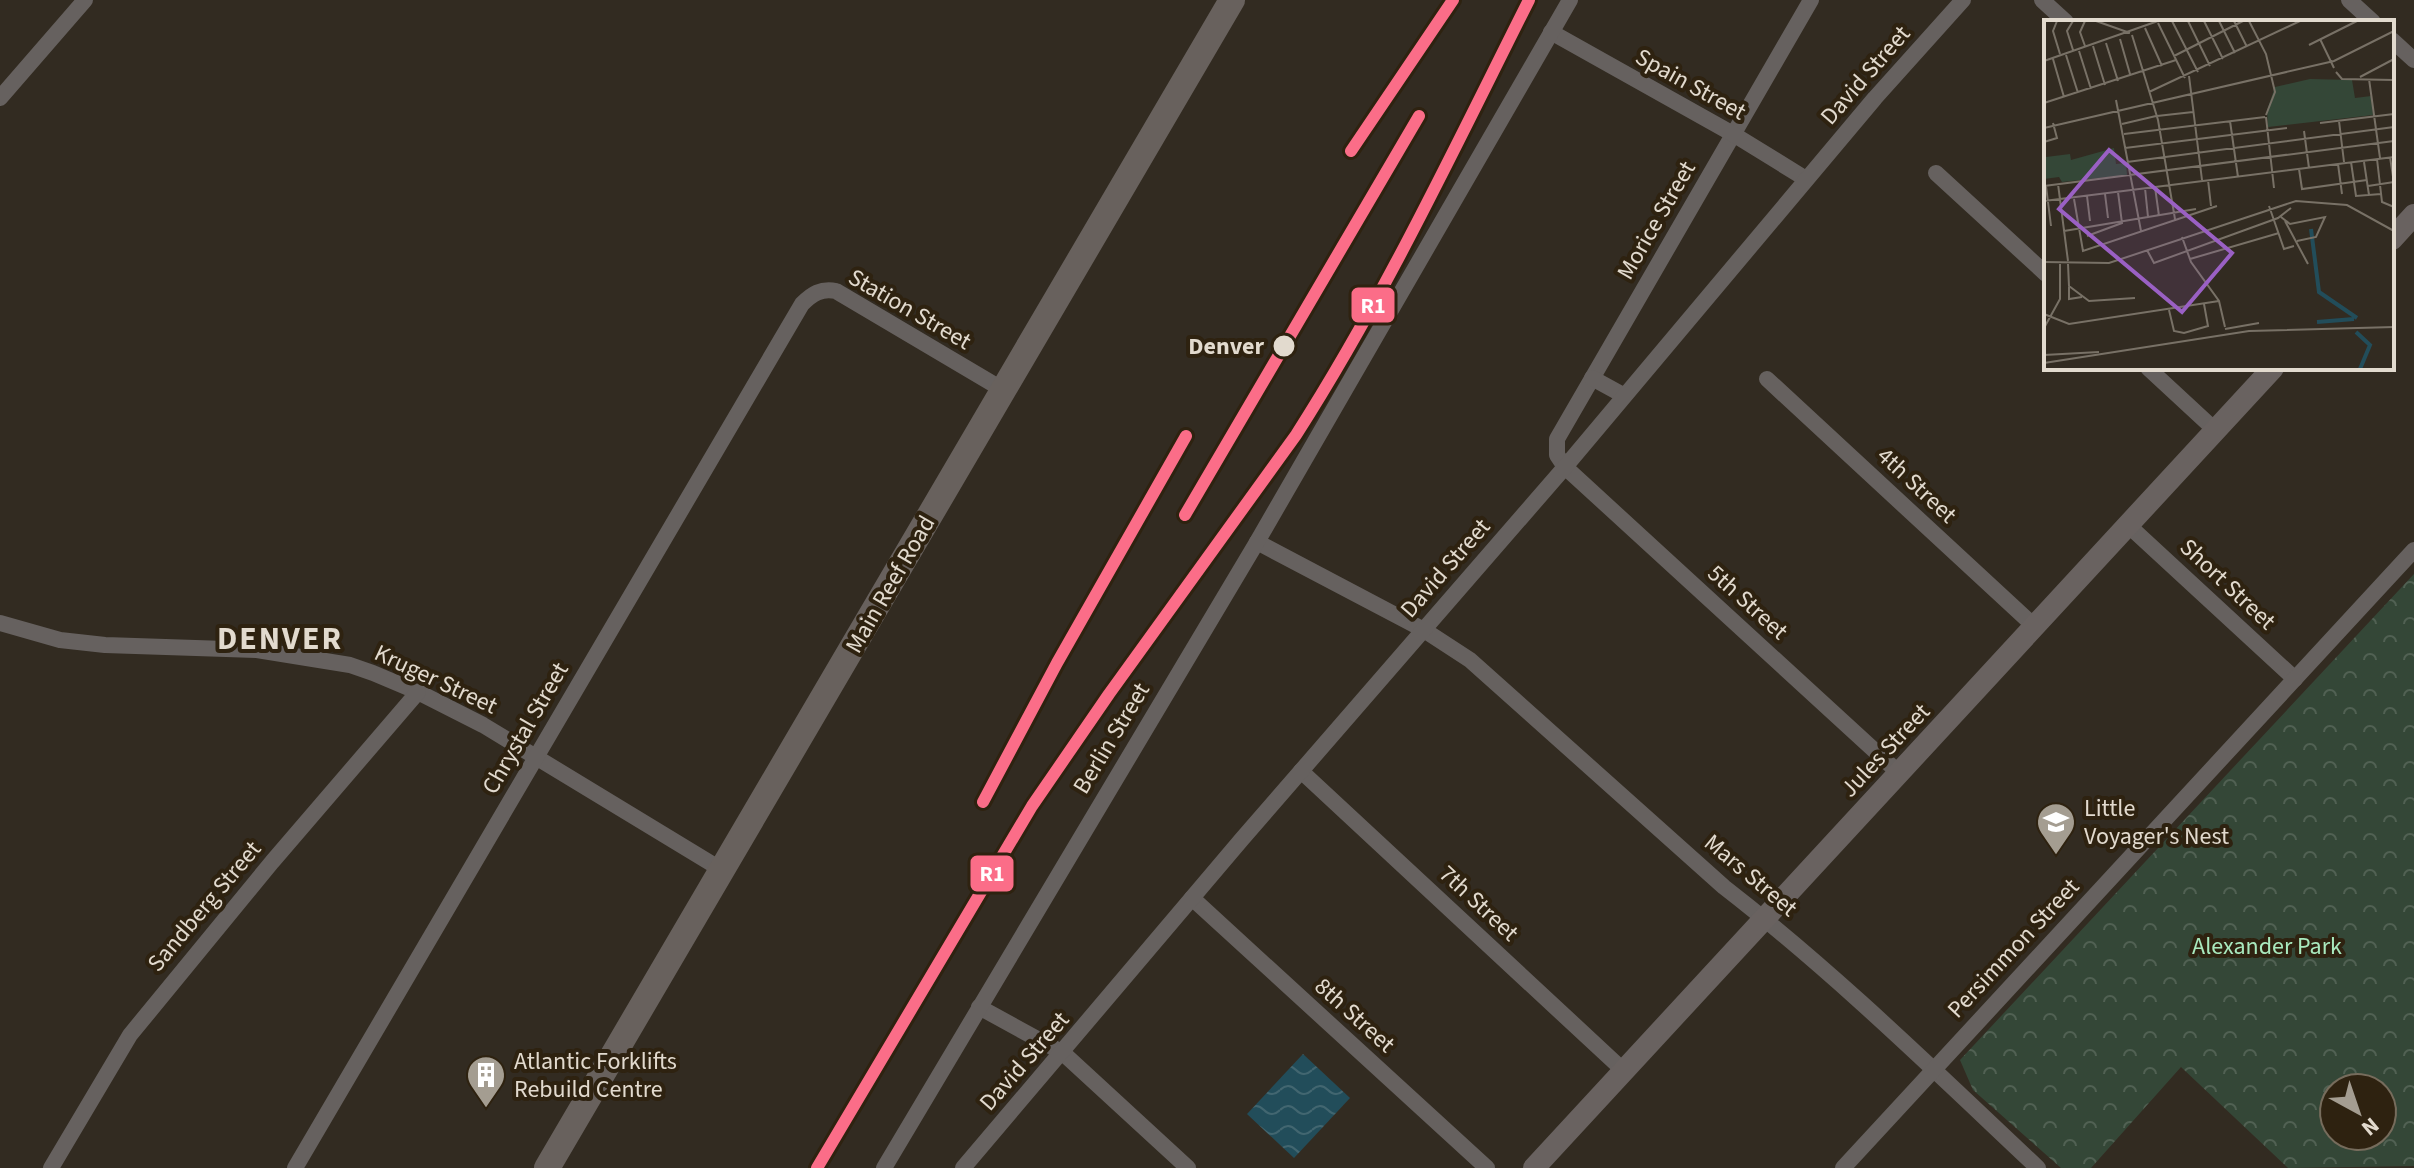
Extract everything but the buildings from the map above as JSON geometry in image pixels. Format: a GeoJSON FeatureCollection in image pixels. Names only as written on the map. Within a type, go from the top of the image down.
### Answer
{"type":"FeatureCollection","features":[{"type":"Feature","properties":{"kind":"main road","name":"Main Reef Road"},"geometry":{"type":"LineString","coordinates":[[547,1168],[1232,0]]}},
{"type":"Feature","properties":{"kind":"main road"},"geometry":{"type":"LineString","coordinates":[[2394,237],[2414,215]]}},
{"type":"Feature","properties":{"kind":"main road","name":"Jules Street"},"geometry":{"type":"LineString","coordinates":[[1534,1168],[2271,370]]}},
{"type":"Feature","properties":{"kind":"street"},"geometry":{"type":"LineString","coordinates":[[0,98],[85,0]]}},
{"type":"Feature","properties":{"kind":"street","name":"Berlin Street"},"geometry":{"type":"LineString","coordinates":[[884,1168],[1257,542],[1570,0]]}},
{"type":"Feature","properties":{"kind":"street","name":"Morice Street"},"geometry":{"type":"LineString","coordinates":[[1565,467],[1557,455],[1557,439],[1811,0]]}},
{"type":"Feature","properties":{"kind":"street","name":"David Street"},"geometry":{"type":"LineString","coordinates":[[963,1168],[1565,467],[1875,98],[1963,0]]}},
{"type":"Feature","properties":{"kind":"street"},"geometry":{"type":"LineString","coordinates":[[2042,0],[2064,20]]}},
{"type":"Feature","properties":{"kind":"street"},"geometry":{"type":"LineString","coordinates":[[2356,2],[2371,20]]}},
{"type":"Feature","properties":{"kind":"street","name":"Spain Street"},"geometry":{"type":"LineString","coordinates":[[1551,32],[1733,134],[1806,179]]}},
{"type":"Feature","properties":{"kind":"street"},"geometry":{"type":"LineString","coordinates":[[2394,42],[2414,60]]}},
{"type":"Feature","properties":{"kind":"street"},"geometry":{"type":"LineString","coordinates":[[1936,173],[2044,272]]}},
{"type":"Feature","properties":{"kind":"street","name":"Station Street"},"geometry":{"type":"LineString","coordinates":[[796,312],[818,291],[836,291],[1005,391]]}},
{"type":"Feature","properties":{"kind":"street","name":"Chrystal Street"},"geometry":{"type":"LineString","coordinates":[[295,1168],[796,312]]}},
{"type":"Feature","properties":{"kind":"street"},"geometry":{"type":"LineString","coordinates":[[2150,370],[2215,430]]}},
{"type":"Feature","properties":{"kind":"street"},"geometry":{"type":"LineString","coordinates":[[1592,378],[1623,395]]}},
{"type":"Feature","properties":{"kind":"street","name":"4th Street"},"geometry":{"type":"LineString","coordinates":[[1767,379],[2034,626]]}},
{"type":"Feature","properties":{"kind":"street","name":"5th Street"},"geometry":{"type":"LineString","coordinates":[[1565,467],[1899,773]]}},
{"type":"Feature","properties":{"kind":"street","name":"Short Street"},"geometry":{"type":"LineString","coordinates":[[2128,525],[2295,679]]}},
{"type":"Feature","properties":{"kind":"street"},"geometry":{"type":"LineString","coordinates":[[1257,542],[1424,630]]}},
{"type":"Feature","properties":{"kind":"street","name":"Persimmon Street"},"geometry":{"type":"LineString","coordinates":[[1843,1168],[2414,550]]}},
{"type":"Feature","properties":{"kind":"street","name":"Kruger Street"},"geometry":{"type":"LineString","coordinates":[[0,623],[60,640],[105,645],[257,650],[350,665],[418,692],[483,725],[722,870]]}},
{"type":"Feature","properties":{"kind":"street","name":"Mars Street"},"geometry":{"type":"LineString","coordinates":[[1424,630],[1470,660],[1724,887],[1765,917],[2038,1168]]}},
{"type":"Feature","properties":{"kind":"street","name":"Sandberg Street"},"geometry":{"type":"LineString","coordinates":[[51,1168],[104,1075],[138,1024],[418,692]]}},
{"type":"Feature","properties":{"kind":"street","name":"7th Street"},"geometry":{"type":"LineString","coordinates":[[1301,771],[1624,1071]]}},
{"type":"Feature","properties":{"kind":"street","name":"8th Street"},"geometry":{"type":"LineString","coordinates":[[1192,898],[1487,1168]]}},
{"type":"Feature","properties":{"kind":"street"},"geometry":{"type":"LineString","coordinates":[[979,1007],[1063,1053],[1188,1168]]}},
{"type":"Feature","properties":{"kind":"green space","name":"Alexander Park"},"geometry":{"type":"Polygon","coordinates":[[[2414,574],[2414,1166],[2288,1168],[2181,1067],[2091,1168],[2061,1168],[1973,1090],[1960,1060],[2414,574]]]}},
{"type":"Feature","properties":{"kind":"water"},"geometry":{"type":"Polygon","coordinates":[[[1303,1054],[1350,1098],[1294,1158],[1247,1114],[1303,1054]]]}},
{"type":"Feature","properties":{"kind":"transit line","name":"R1"},"geometry":{"type":"LineString","coordinates":[[1351,151],[1453,0]]}},
{"type":"Feature","properties":{"kind":"transit line","name":"R1"},"geometry":{"type":"LineString","coordinates":[[817,1168],[1032,806],[1296,435],[1329,382],[1418,220],[1529,0]]}},
{"type":"Feature","properties":{"kind":"transit line","name":"R1"},"geometry":{"type":"LineString","coordinates":[[1185,515],[1419,116]]}},
{"type":"Feature","properties":{"kind":"transit line","name":"R1"},"geometry":{"type":"LineString","coordinates":[[983,802],[1057,663],[1186,436]]}},
{"type":"Feature","properties":{"kind":"place","name":"Denver"},"geometry":{"type":"Point","coordinates":[1284,346]}},
{"type":"Feature","properties":{"kind":"place","name":"Little Voyager's Nest"},"geometry":{"type":"Point","coordinates":[2056,856]}},
{"type":"Feature","properties":{"kind":"place","name":"Atlantic Forklifts Rebuild Centre"},"geometry":{"type":"Point","coordinates":[486,1109]}},
{"type":"Feature","properties":{"kind":"district","name":"DENVER"},"geometry":{"type":"Point","coordinates":[280,638]}}]}
